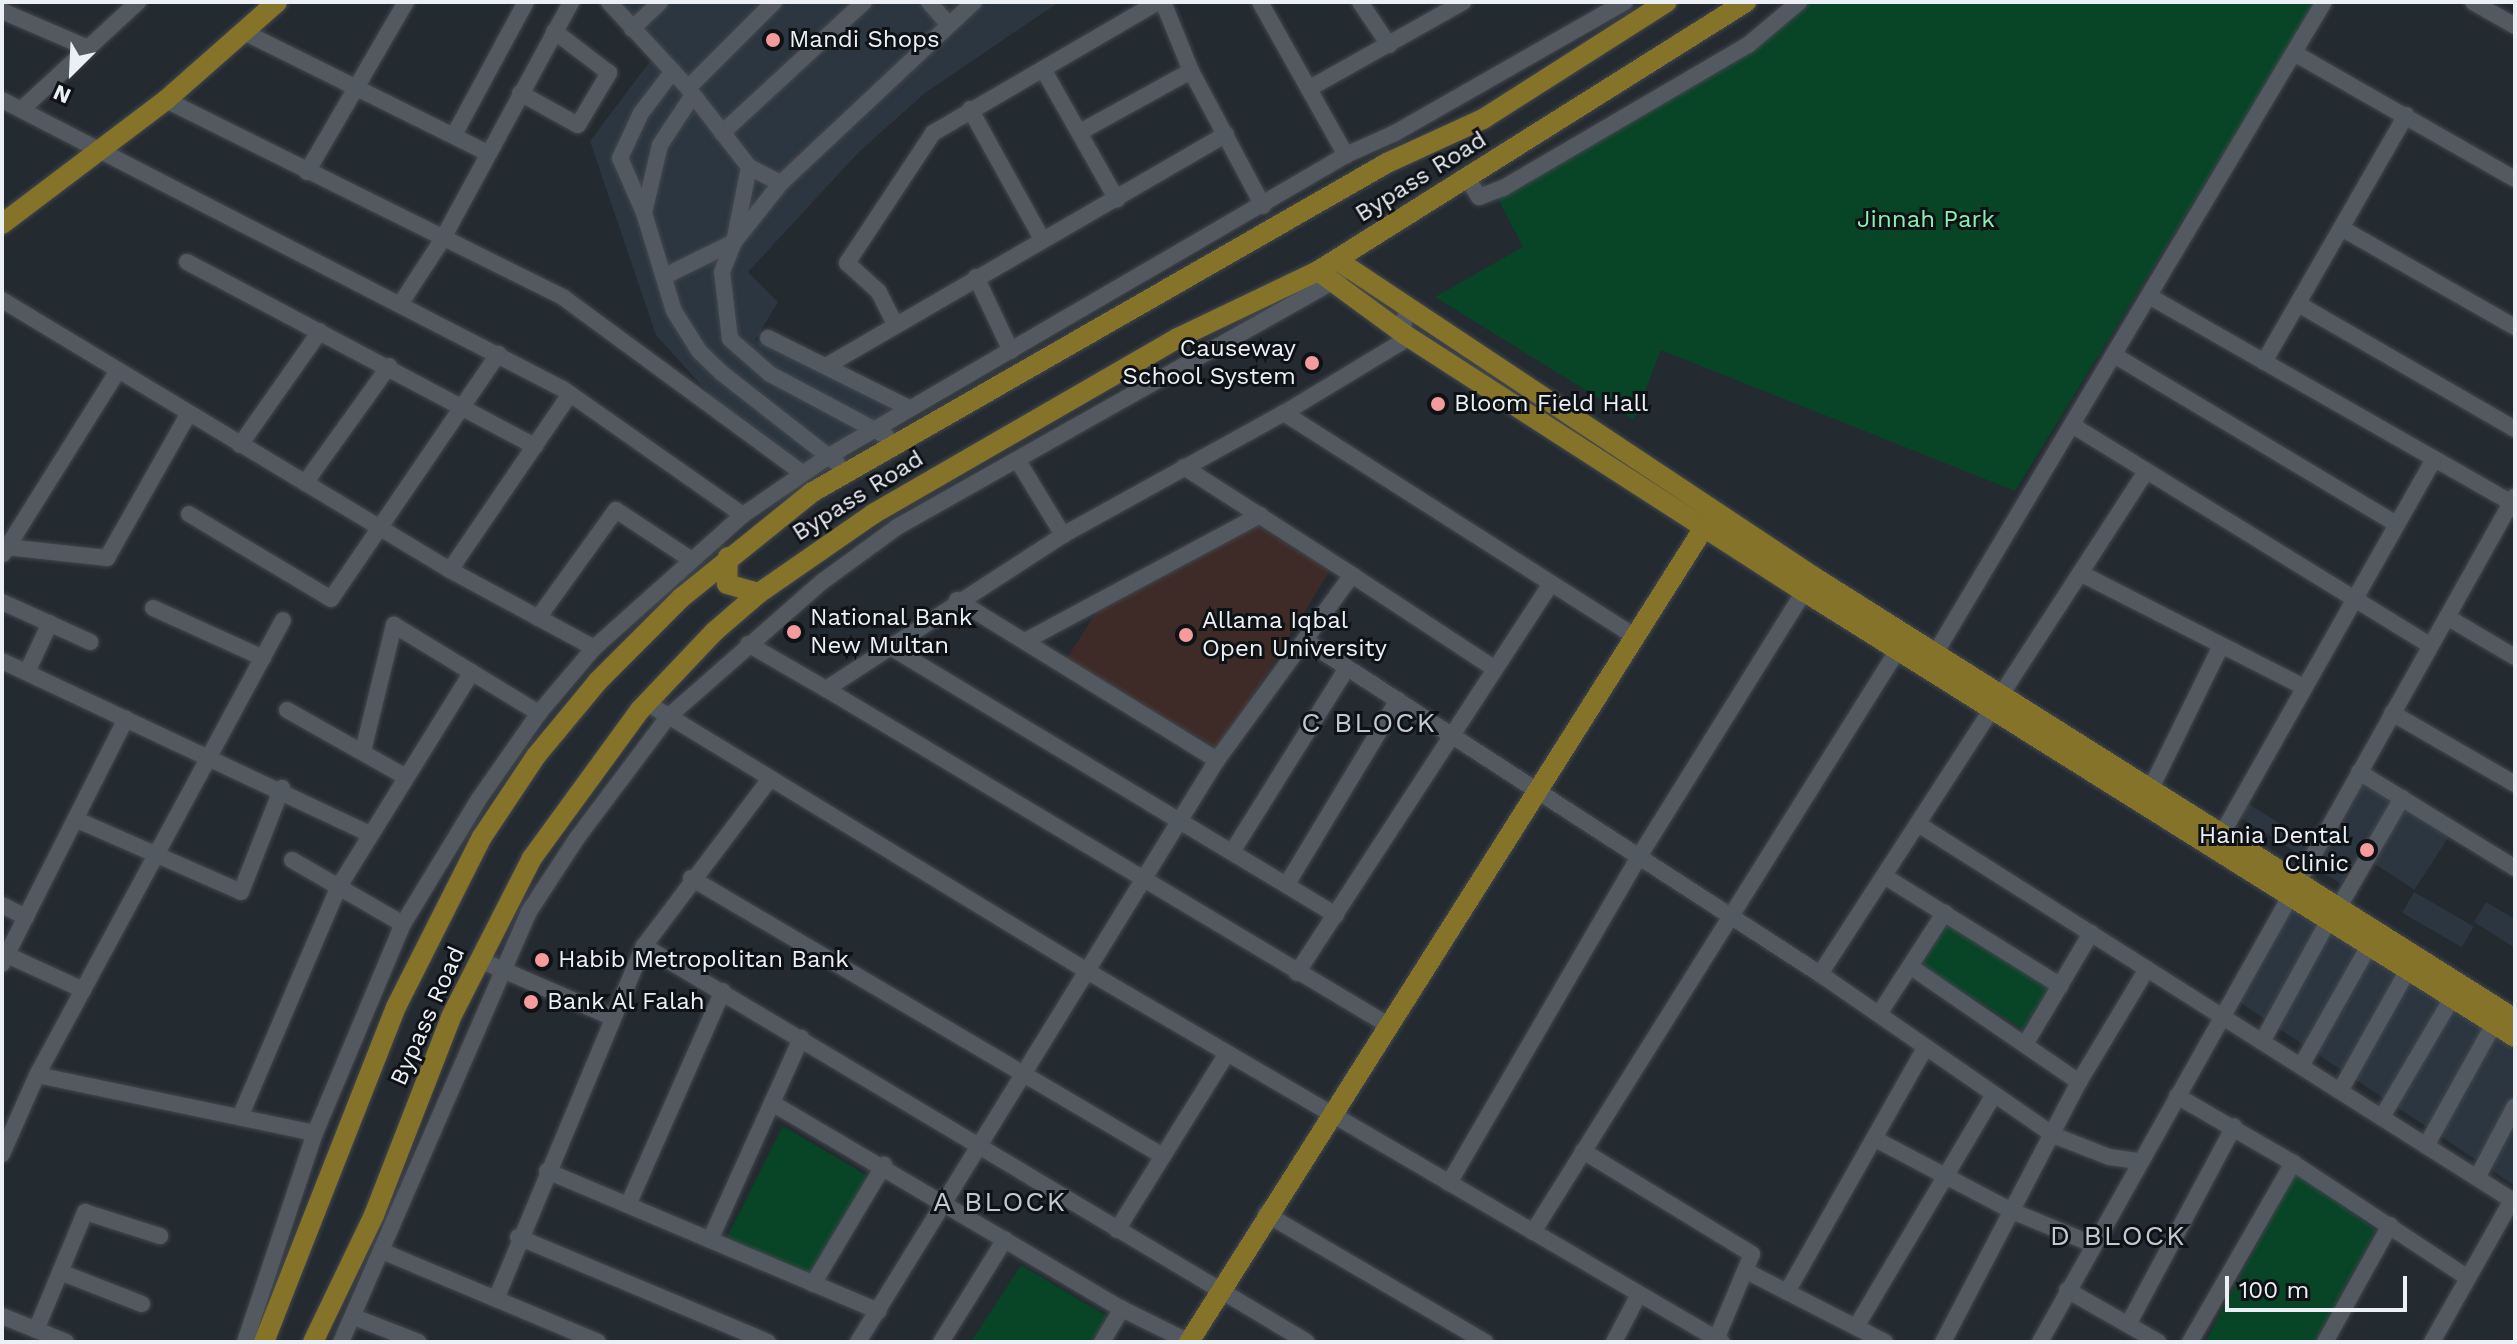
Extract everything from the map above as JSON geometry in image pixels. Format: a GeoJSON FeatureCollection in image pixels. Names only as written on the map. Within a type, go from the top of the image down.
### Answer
{"type":"FeatureCollection","features":[{"type":"Feature","properties":{"kind":"main road"},"geometry":{"type":"LineString","coordinates":[[6,215],[103,149],[166,100],[277,2]]}},
{"type":"Feature","properties":{"kind":"main road"},"geometry":{"type":"LineString","coordinates":[[264,1342],[396,1007],[482,837],[536,756],[598,681],[696,585],[728,557],[847,472],[887,437],[1387,163],[1483,119],[1666,2]]}},
{"type":"Feature","properties":{"kind":"main road","name":"Bypass Road"},"geometry":{"type":"LineString","coordinates":[[313,1342],[355,1262],[441,1041],[532,858],[647,703],[726,621],[759,593],[873,514],[1178,338],[1324,277],[1345,265],[1468,179],[1746,2]]}},
{"type":"Feature","properties":{"kind":"main road"},"geometry":{"type":"LineString","coordinates":[[1345,265],[1709,519]]}},
{"type":"Feature","properties":{"kind":"main road"},"geometry":{"type":"LineString","coordinates":[[1324,277],[1404,334],[1709,519],[1998,703],[2335,911],[2456,991],[2494,1024],[2515,1037]]}},
{"type":"Feature","properties":{"kind":"main road"},"geometry":{"type":"LineString","coordinates":[[1189,1342],[1266,1214],[1334,1116],[1388,1025],[1709,519]]}},
{"type":"Feature","properties":{"kind":"main road"},"geometry":{"type":"LineString","coordinates":[[728,557],[727,584],[759,593]]}},
{"type":"Feature","properties":{"kind":"main road"},"geometry":{"type":"LineString","coordinates":[[696,585],[712,584],[722,590],[726,621]]}},
{"type":"Feature","properties":{"kind":"main road"},"geometry":{"type":"LineString","coordinates":[[1903,642],[1936,652],[1998,703],[2152,786],[2223,832],[2295,886]]}},
{"type":"Feature","properties":{"kind":"main road"},"geometry":{"type":"LineString","coordinates":[[2335,911],[2370,944],[2409,968],[2515,1019]]}},
{"type":"Feature","properties":{"kind":"street"},"geometry":{"type":"LineString","coordinates":[[307,172],[406,2]]}},
{"type":"Feature","properties":{"kind":"street"},"geometry":{"type":"LineString","coordinates":[[454,135],[526,2]]}},
{"type":"Feature","properties":{"kind":"street"},"geometry":{"type":"LineString","coordinates":[[401,303],[442,240],[486,152],[571,2]]}},
{"type":"Feature","properties":{"kind":"street"},"geometry":{"type":"LineString","coordinates":[[609,2],[673,71],[749,167],[781,183]]}},
{"type":"Feature","properties":{"kind":"street"},"geometry":{"type":"LineString","coordinates":[[632,29],[660,2]]}},
{"type":"Feature","properties":{"kind":"street"},"geometry":{"type":"LineString","coordinates":[[644,213],[660,145],[690,92],[774,2]]}},
{"type":"Feature","properties":{"kind":"street"},"geometry":{"type":"LineString","coordinates":[[722,133],[864,2]]}},
{"type":"Feature","properties":{"kind":"street"},"geometry":{"type":"LineString","coordinates":[[929,2],[947,23]]}},
{"type":"Feature","properties":{"kind":"street"},"geometry":{"type":"LineString","coordinates":[[665,276],[734,242],[781,183],[947,23],[974,2]]}},
{"type":"Feature","properties":{"kind":"street"},"geometry":{"type":"LineString","coordinates":[[895,324],[879,292],[847,263],[933,133],[1160,2],[1191,71],[1226,134],[1268,203],[1285,220]]}},
{"type":"Feature","properties":{"kind":"street"},"geometry":{"type":"LineString","coordinates":[[1260,2],[1346,155]]}},
{"type":"Feature","properties":{"kind":"street"},"geometry":{"type":"LineString","coordinates":[[1360,2],[1389,45]]}},
{"type":"Feature","properties":{"kind":"street"},"geometry":{"type":"LineString","coordinates":[[1310,88],[1463,2]]}},
{"type":"Feature","properties":{"kind":"street"},"geometry":{"type":"LineString","coordinates":[[245,1342],[315,1133],[403,924],[539,713],[594,648],[690,559],[743,515],[829,456],[887,437],[909,408],[1268,203],[1346,155],[1395,133],[1625,2]]}},
{"type":"Feature","properties":{"kind":"street"},"geometry":{"type":"LineString","coordinates":[[1468,179],[1479,197],[1503,188],[1748,45],[1799,2]]}},
{"type":"Feature","properties":{"kind":"street"},"geometry":{"type":"LineString","coordinates":[[1936,652],[2324,2]]}},
{"type":"Feature","properties":{"kind":"street"},"geometry":{"type":"LineString","coordinates":[[2473,2],[2515,26]]}},
{"type":"Feature","properties":{"kind":"street"},"geometry":{"type":"LineString","coordinates":[[22,109],[88,48],[128,4]]}},
{"type":"Feature","properties":{"kind":"street"},"geometry":{"type":"LineString","coordinates":[[2,11],[88,48]]}},
{"type":"Feature","properties":{"kind":"street"},"geometry":{"type":"LineString","coordinates":[[520,93],[578,125],[609,73],[554,31]]}},
{"type":"Feature","properties":{"kind":"street"},"geometry":{"type":"LineString","coordinates":[[244,32],[486,152]]}},
{"type":"Feature","properties":{"kind":"street"},"geometry":{"type":"LineString","coordinates":[[2294,53],[2515,179]]}},
{"type":"Feature","properties":{"kind":"street"},"geometry":{"type":"LineString","coordinates":[[1043,69],[1117,200]]}},
{"type":"Feature","properties":{"kind":"street"},"geometry":{"type":"LineString","coordinates":[[673,71],[621,149],[622,170],[644,213],[674,311],[699,351],[847,472]]}},
{"type":"Feature","properties":{"kind":"street"},"geometry":{"type":"LineString","coordinates":[[1080,132],[1191,71]]}},
{"type":"Feature","properties":{"kind":"street"},"geometry":{"type":"LineString","coordinates":[[2,100],[401,303],[570,394],[743,515]]}},
{"type":"Feature","properties":{"kind":"street"},"geometry":{"type":"LineString","coordinates":[[166,100],[442,240],[564,298],[802,473]]}},
{"type":"Feature","properties":{"kind":"street"},"geometry":{"type":"LineString","coordinates":[[970,109],[1042,239]]}},
{"type":"Feature","properties":{"kind":"street"},"geometry":{"type":"LineString","coordinates":[[2264,362],[2300,305],[2406,115]]}},
{"type":"Feature","properties":{"kind":"street"},"geometry":{"type":"LineString","coordinates":[[828,365],[1226,134]]}},
{"type":"Feature","properties":{"kind":"street"},"geometry":{"type":"LineString","coordinates":[[749,167],[734,242],[722,272],[730,339],[770,374],[887,437]]}},
{"type":"Feature","properties":{"kind":"street"},"geometry":{"type":"LineString","coordinates":[[2343,229],[2515,327]]}},
{"type":"Feature","properties":{"kind":"street"},"geometry":{"type":"LineString","coordinates":[[187,262],[465,406],[535,446]]}},
{"type":"Feature","properties":{"kind":"street"},"geometry":{"type":"LineString","coordinates":[[976,277],[1011,351]]}},
{"type":"Feature","properties":{"kind":"street"},"geometry":{"type":"LineString","coordinates":[[341,1342],[384,1252],[502,969],[546,883],[668,717],[748,644],[897,527],[1018,461],[1324,277]]}},
{"type":"Feature","properties":{"kind":"street"},"geometry":{"type":"LineString","coordinates":[[2040,1342],[2092,1244],[2514,501],[2433,461],[2149,296]]}},
{"type":"Feature","properties":{"kind":"street"},"geometry":{"type":"LineString","coordinates":[[2,300],[188,415],[450,570],[594,648]]}},
{"type":"Feature","properties":{"kind":"street"},"geometry":{"type":"LineString","coordinates":[[2300,305],[2515,429]]}},
{"type":"Feature","properties":{"kind":"street"},"geometry":{"type":"LineString","coordinates":[[826,689],[887,645],[1063,535],[1284,413],[1400,343],[1407,307]]}},
{"type":"Feature","properties":{"kind":"street"},"geometry":{"type":"LineString","coordinates":[[240,445],[320,331]]}},
{"type":"Feature","properties":{"kind":"street"},"geometry":{"type":"LineString","coordinates":[[768,338],[828,365],[909,408]]}},
{"type":"Feature","properties":{"kind":"street"},"geometry":{"type":"LineString","coordinates":[[189,514],[331,599],[498,354]]}},
{"type":"Feature","properties":{"kind":"street"},"geometry":{"type":"LineString","coordinates":[[2114,355],[2396,524]]}},
{"type":"Feature","properties":{"kind":"street"},"geometry":{"type":"LineString","coordinates":[[305,483],[389,366]]}},
{"type":"Feature","properties":{"kind":"street"},"geometry":{"type":"LineString","coordinates":[[117,372],[4,551],[107,558],[188,415]]}},
{"type":"Feature","properties":{"kind":"street"},"geometry":{"type":"LineString","coordinates":[[450,570],[570,394]]}},
{"type":"Feature","properties":{"kind":"street"},"geometry":{"type":"LineString","coordinates":[[1284,413],[1634,636]]}},
{"type":"Feature","properties":{"kind":"street"},"geometry":{"type":"LineString","coordinates":[[2072,425],[2145,473],[2430,645]]}},
{"type":"Feature","properties":{"kind":"street"},"geometry":{"type":"LineString","coordinates":[[1018,461],[1063,535]]}},
{"type":"Feature","properties":{"kind":"street"},"geometry":{"type":"LineString","coordinates":[[2223,832],[2433,461]]}},
{"type":"Feature","properties":{"kind":"street"},"geometry":{"type":"LineString","coordinates":[[1184,467],[1495,669]]}},
{"type":"Feature","properties":{"kind":"street"},"geometry":{"type":"LineString","coordinates":[[1820,974],[2145,473]]}},
{"type":"Feature","properties":{"kind":"street"},"geometry":{"type":"LineString","coordinates":[[538,618],[616,510],[690,559]]}},
{"type":"Feature","properties":{"kind":"street"},"geometry":{"type":"LineString","coordinates":[[1025,641],[1260,515]]}},
{"type":"Feature","properties":{"kind":"street"},"geometry":{"type":"LineString","coordinates":[[2080,573],[2304,687]]}},
{"type":"Feature","properties":{"kind":"street"},"geometry":{"type":"LineString","coordinates":[[858,1342],[945,1203],[976,1143],[1217,760],[1352,575]]}},
{"type":"Feature","properties":{"kind":"street"},"geometry":{"type":"LineString","coordinates":[[1297,973],[1551,584]]}},
{"type":"Feature","properties":{"kind":"street"},"geometry":{"type":"LineString","coordinates":[[1449,1183],[1640,855],[1809,584]]}},
{"type":"Feature","properties":{"kind":"street"},"geometry":{"type":"LineString","coordinates":[[957,600],[1217,760]]}},
{"type":"Feature","properties":{"kind":"street"},"geometry":{"type":"LineString","coordinates":[[2,602],[90,642]]}},
{"type":"Feature","properties":{"kind":"street"},"geometry":{"type":"LineString","coordinates":[[153,608],[263,658]]}},
{"type":"Feature","properties":{"kind":"street"},"geometry":{"type":"LineString","coordinates":[[2447,617],[2515,657]]}},
{"type":"Feature","properties":{"kind":"street"},"geometry":{"type":"LineString","coordinates":[[2,1154],[37,1075],[283,620]]}},
{"type":"Feature","properties":{"kind":"street"},"geometry":{"type":"LineString","coordinates":[[27,672],[50,623]]}},
{"type":"Feature","properties":{"kind":"street"},"geometry":{"type":"LineString","coordinates":[[363,751],[394,625],[539,713]]}},
{"type":"Feature","properties":{"kind":"street"},"geometry":{"type":"LineString","coordinates":[[1306,641],[1398,700],[1451,739],[1640,855],[1820,974],[2053,1135],[2109,1157],[2139,1161]]}},
{"type":"Feature","properties":{"kind":"street"},"geometry":{"type":"LineString","coordinates":[[1533,1232],[1903,642]]}},
{"type":"Feature","properties":{"kind":"street"},"geometry":{"type":"LineString","coordinates":[[748,644],[1388,1025]]}},
{"type":"Feature","properties":{"kind":"street"},"geometry":{"type":"LineString","coordinates":[[887,645],[1336,915]]}},
{"type":"Feature","properties":{"kind":"street"},"geometry":{"type":"LineString","coordinates":[[2152,786],[2221,646]]}},
{"type":"Feature","properties":{"kind":"street"},"geometry":{"type":"LineString","coordinates":[[2,661],[282,788],[370,834]]}},
{"type":"Feature","properties":{"kind":"street"},"geometry":{"type":"LineString","coordinates":[[1232,852],[1347,668]]}},
{"type":"Feature","properties":{"kind":"street"},"geometry":{"type":"LineString","coordinates":[[240,1117],[338,888],[472,672]]}},
{"type":"Feature","properties":{"kind":"street"},"geometry":{"type":"LineString","coordinates":[[1287,884],[1398,700]]}},
{"type":"Feature","properties":{"kind":"street"},"geometry":{"type":"LineString","coordinates":[[647,703],[1087,971],[1718,1341],[1748,1272],[1752,1254],[1747,1248],[1583,1151]]}},
{"type":"Feature","properties":{"kind":"street"},"geometry":{"type":"LineString","coordinates":[[287,710],[406,777]]}},
{"type":"Feature","properties":{"kind":"street"},"geometry":{"type":"LineString","coordinates":[[2392,713],[2515,784]]}},
{"type":"Feature","properties":{"kind":"street"},"geometry":{"type":"LineString","coordinates":[[83,990],[4,960],[126,718]]}},
{"type":"Feature","properties":{"kind":"street"},"geometry":{"type":"LineString","coordinates":[[2359,772],[2515,868]]}},
{"type":"Feature","properties":{"kind":"street"},"geometry":{"type":"LineString","coordinates":[[496,1299],[518,1237],[644,946],[691,878],[769,780]]}},
{"type":"Feature","properties":{"kind":"street"},"geometry":{"type":"LineString","coordinates":[[75,819],[241,892],[282,788]]}},
{"type":"Feature","properties":{"kind":"street"},"geometry":{"type":"LineString","coordinates":[[2262,1042],[2402,798]]}},
{"type":"Feature","properties":{"kind":"street"},"geometry":{"type":"LineString","coordinates":[[1918,824],[2514,1201],[2432,1342]]}},
{"type":"Feature","properties":{"kind":"street"},"geometry":{"type":"LineString","coordinates":[[292,860],[403,924]]}},
{"type":"Feature","properties":{"kind":"street"},"geometry":{"type":"LineString","coordinates":[[1884,876],[2061,986]]}},
{"type":"Feature","properties":{"kind":"street"},"geometry":{"type":"LineString","coordinates":[[691,878],[1023,1070],[1161,1155]]}},
{"type":"Feature","properties":{"kind":"street"},"geometry":{"type":"LineString","coordinates":[[2,905],[26,917]]}},
{"type":"Feature","properties":{"kind":"street"},"geometry":{"type":"LineString","coordinates":[[1879,1014],[1945,912]]}},
{"type":"Feature","properties":{"kind":"street"},"geometry":{"type":"LineString","coordinates":[[2026,1043],[2091,933]]}},
{"type":"Feature","properties":{"kind":"street"},"geometry":{"type":"LineString","coordinates":[[2301,1066],[2370,944]]}},
{"type":"Feature","properties":{"kind":"street"},"geometry":{"type":"LineString","coordinates":[[644,946],[1307,1342]]}},
{"type":"Feature","properties":{"kind":"street"},"geometry":{"type":"LineString","coordinates":[[480,960],[612,1017]]}},
{"type":"Feature","properties":{"kind":"street"},"geometry":{"type":"LineString","coordinates":[[1911,967],[2079,1082]]}},
{"type":"Feature","properties":{"kind":"street"},"geometry":{"type":"LineString","coordinates":[[2340,1091],[2409,968]]}},
{"type":"Feature","properties":{"kind":"street"},"geometry":{"type":"LineString","coordinates":[[1943,1342],[2014,1212],[2079,1082],[2147,969]]}},
{"type":"Feature","properties":{"kind":"street"},"geometry":{"type":"LineString","coordinates":[[628,1205],[723,991]]}},
{"type":"Feature","properties":{"kind":"street"},"geometry":{"type":"LineString","coordinates":[[2382,1117],[2456,991]]}},
{"type":"Feature","properties":{"kind":"street"},"geometry":{"type":"LineString","coordinates":[[2426,1146],[2494,1024]]}},
{"type":"Feature","properties":{"kind":"street"},"geometry":{"type":"LineString","coordinates":[[710,1240],[801,1038]]}},
{"type":"Feature","properties":{"kind":"street"},"geometry":{"type":"LineString","coordinates":[[1787,1292],[1925,1048]]}},
{"type":"Feature","properties":{"kind":"street"},"geometry":{"type":"LineString","coordinates":[[1117,1230],[1227,1053]]}},
{"type":"Feature","properties":{"kind":"street"},"geometry":{"type":"LineString","coordinates":[[37,1075],[315,1133]]}},
{"type":"Feature","properties":{"kind":"street"},"geometry":{"type":"LineString","coordinates":[[1856,1327],[1993,1096]]}},
{"type":"Feature","properties":{"kind":"street"},"geometry":{"type":"LineString","coordinates":[[2177,1096],[2234,1126],[2468,1278]]}},
{"type":"Feature","properties":{"kind":"street"},"geometry":{"type":"LineString","coordinates":[[772,1103],[884,1165],[1122,1309],[1189,1342]]}},
{"type":"Feature","properties":{"kind":"street"},"geometry":{"type":"LineString","coordinates":[[2477,1178],[2515,1106]]}},
{"type":"Feature","properties":{"kind":"street"},"geometry":{"type":"LineString","coordinates":[[2129,1323],[2234,1126]]}},
{"type":"Feature","properties":{"kind":"street"},"geometry":{"type":"LineString","coordinates":[[1875,1139],[1944,1178],[2014,1212],[2092,1244]]}},
{"type":"Feature","properties":{"kind":"street"},"geometry":{"type":"LineString","coordinates":[[2190,1342],[2293,1163]]}},
{"type":"Feature","properties":{"kind":"street"},"geometry":{"type":"LineString","coordinates":[[813,1284],[884,1165]]}},
{"type":"Feature","properties":{"kind":"street"},"geometry":{"type":"LineString","coordinates":[[547,1171],[879,1311]]}},
{"type":"Feature","properties":{"kind":"street"},"geometry":{"type":"LineString","coordinates":[[36,1330],[85,1212],[160,1236]]}},
{"type":"Feature","properties":{"kind":"street"},"geometry":{"type":"LineString","coordinates":[[1266,1214],[1485,1342]]}},
{"type":"Feature","properties":{"kind":"street"},"geometry":{"type":"LineString","coordinates":[[2325,1342],[2390,1225]]}},
{"type":"Feature","properties":{"kind":"street"},"geometry":{"type":"LineString","coordinates":[[518,1237],[768,1342]]}},
{"type":"Feature","properties":{"kind":"street"},"geometry":{"type":"LineString","coordinates":[[941,1342],[1005,1239]]}},
{"type":"Feature","properties":{"kind":"street"},"geometry":{"type":"LineString","coordinates":[[384,1252],[598,1342]]}},
{"type":"Feature","properties":{"kind":"street"},"geometry":{"type":"LineString","coordinates":[[60,1272],[142,1304]]}},
{"type":"Feature","properties":{"kind":"street"},"geometry":{"type":"LineString","coordinates":[[1748,1272],[1885,1342]]}},
{"type":"Feature","properties":{"kind":"street"},"geometry":{"type":"LineString","coordinates":[[2067,1290],[2158,1342]]}},
{"type":"Feature","properties":{"kind":"street"},"geometry":{"type":"LineString","coordinates":[[1614,1342],[1639,1294]]}},
{"type":"Feature","properties":{"kind":"street"},"geometry":{"type":"LineString","coordinates":[[1102,1342],[1122,1309]]}},
{"type":"Feature","properties":{"kind":"street"},"geometry":{"type":"LineString","coordinates":[[354,1317],[418,1342]]}},
{"type":"Feature","properties":{"kind":"street"},"geometry":{"type":"LineString","coordinates":[[3,1318],[60,1341]]}},
{"type":"Feature","properties":{"kind":"shaded area"},"geometry":{"type":"Polygon","coordinates":[[[597,2],[1059,2],[925,93],[859,152],[748,272],[778,302],[755,340],[903,409],[808,468],[720,406],[656,335],[590,141],[651,60],[597,2]]]}},
{"type":"Feature","properties":{"kind":"shaded area","name":"Allama Iqbal Open University"},"geometry":{"type":"Polygon","coordinates":[[[1256,525],[1330,570],[1220,750],[1065,661],[1099,608],[1256,525]]]}},
{"type":"Feature","properties":{"kind":"shaded area"},"geometry":{"type":"Polygon","coordinates":[[[2362,779],[2394,799],[2341,884],[2309,864],[2362,779]]]}},
{"type":"Feature","properties":{"kind":"shaded area"},"geometry":{"type":"Polygon","coordinates":[[[2244,801],[2312,843],[2303,857],[2236,815],[2244,801]]]}},
{"type":"Feature","properties":{"kind":"shaded area"},"geometry":{"type":"Polygon","coordinates":[[[2405,805],[2450,834],[2414,890],[2369,860],[2405,805]]]}},
{"type":"Feature","properties":{"kind":"shaded area"},"geometry":{"type":"Polygon","coordinates":[[[2414,892],[2474,926],[2462,947],[2402,913],[2414,892]]]}},
{"type":"Feature","properties":{"kind":"shaded area"},"geometry":{"type":"Polygon","coordinates":[[[2293,901],[2515,1045],[2515,1186],[2238,1001],[2293,901]]]}},
{"type":"Feature","properties":{"kind":"shaded area"},"geometry":{"type":"Polygon","coordinates":[[[2486,902],[2515,919],[2515,948],[2474,922],[2486,902]]]}},
{"type":"Feature","properties":{"kind":"green space","name":"Jinnah Park"},"geometry":{"type":"Polygon","coordinates":[[[1810,2],[2317,2],[2015,491],[1661,350],[1634,420],[1435,297],[1523,247],[1497,197],[1741,59],[1810,2]]]}},
{"type":"Feature","properties":{"kind":"green space"},"geometry":{"type":"Polygon","coordinates":[[[1947,924],[2049,988],[2023,1029],[1921,966],[1947,924]]]}},
{"type":"Feature","properties":{"kind":"green space"},"geometry":{"type":"Polygon","coordinates":[[[783,1126],[878,1182],[818,1286],[723,1245],[783,1126]]]}},
{"type":"Feature","properties":{"kind":"green space","name":"D BLOCK"},"geometry":{"type":"Polygon","coordinates":[[[2295,1173],[2376,1230],[2315,1342],[2205,1342],[2295,1173]]]}},
{"type":"Feature","properties":{"kind":"green space"},"geometry":{"type":"Polygon","coordinates":[[[1021,1265],[1112,1319],[1099,1342],[971,1342],[1021,1265]]]}},
{"type":"Feature","properties":{"kind":"place","name":"Mandi Shops"},"geometry":{"type":"Point","coordinates":[773,40]}},
{"type":"Feature","properties":{"kind":"place","name":"Causeway School System"},"geometry":{"type":"Point","coordinates":[1312,363]}},
{"type":"Feature","properties":{"kind":"place","name":"Bloom Field Hall"},"geometry":{"type":"Point","coordinates":[1438,404]}},
{"type":"Feature","properties":{"kind":"place","name":"National Bank New Multan"},"geometry":{"type":"Point","coordinates":[794,632]}},
{"type":"Feature","properties":{"kind":"place","name":"Allama Iqbal Open University"},"geometry":{"type":"Point","coordinates":[1186,635]}},
{"type":"Feature","properties":{"kind":"place","name":"Hania Dental Clinic"},"geometry":{"type":"Point","coordinates":[2367,850]}},
{"type":"Feature","properties":{"kind":"place","name":"Habib Metropolitan Bank"},"geometry":{"type":"Point","coordinates":[542,960]}},
{"type":"Feature","properties":{"kind":"place","name":"Bank Al Falah"},"geometry":{"type":"Point","coordinates":[531,1002]}},
{"type":"Feature","properties":{"kind":"district","name":"C BLOCK"},"geometry":{"type":"Point","coordinates":[1369,723]}},
{"type":"Feature","properties":{"kind":"district","name":"A BLOCK"},"geometry":{"type":"Point","coordinates":[1000,1202]}},
{"type":"Feature","properties":{"kind":"district","name":"D BLOCK"},"geometry":{"type":"Point","coordinates":[2118,1236]}}]}
